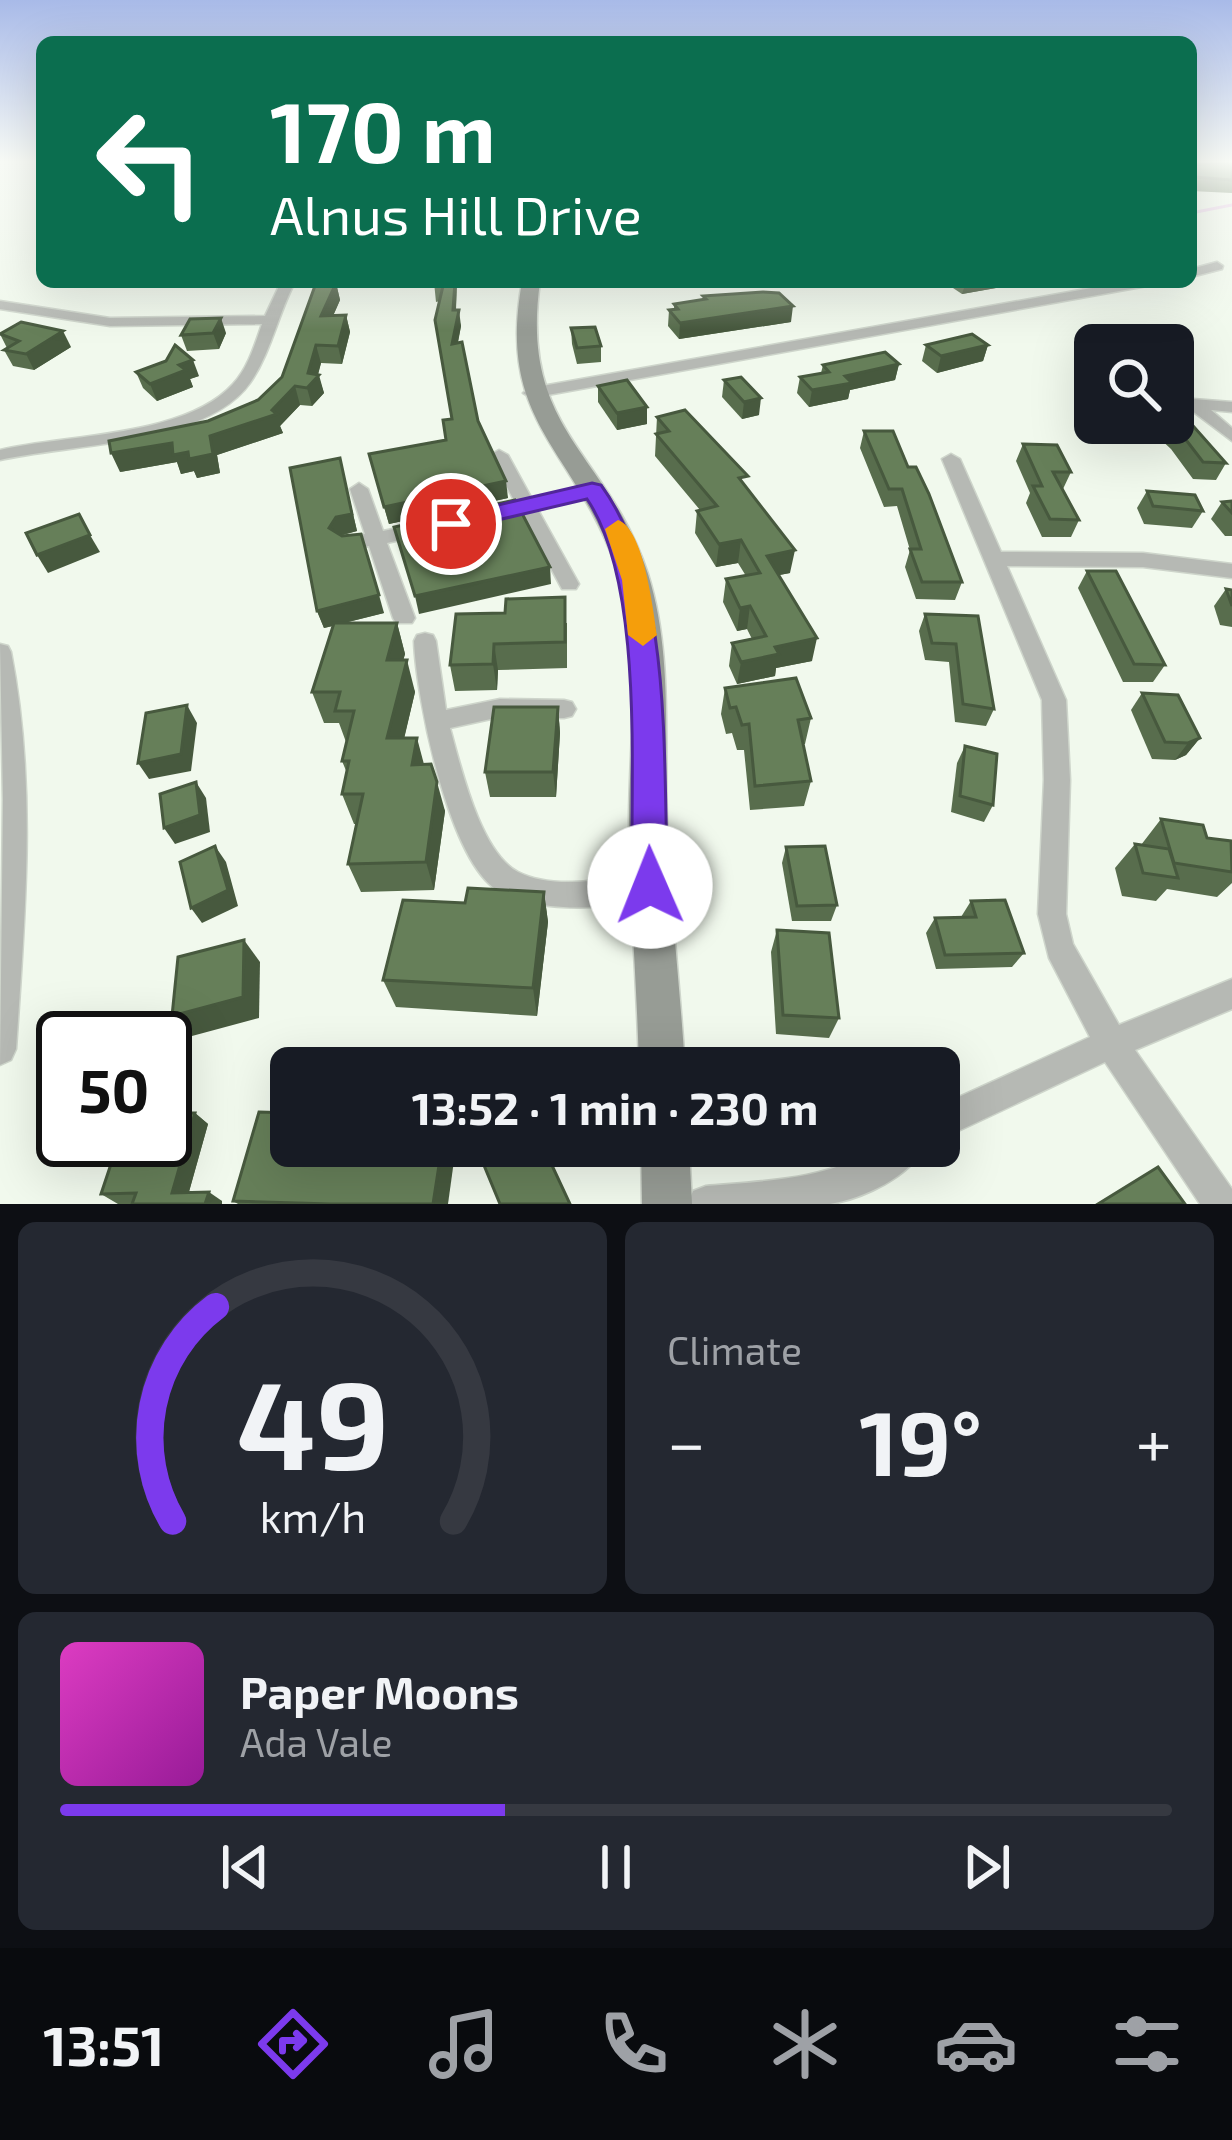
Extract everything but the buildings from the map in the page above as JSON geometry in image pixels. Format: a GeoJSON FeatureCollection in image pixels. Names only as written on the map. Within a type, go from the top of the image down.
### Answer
{"type":"FeatureCollection","features":[{"type":"Feature","properties":{"kind":"main road"},"geometry":{"type":"LineString","coordinates":[[531,288],[523,354],[531,393],[623,539],[640,610],[661,1047]]}},
{"type":"Feature","properties":{"kind":"main road"},"geometry":{"type":"LineString","coordinates":[[666,1167],[667,1204]]}},
{"type":"Feature","properties":{"kind":"street"},"geometry":{"type":"LineString","coordinates":[[1197,272],[1217,266]]}},
{"type":"Feature","properties":{"kind":"street"},"geometry":{"type":"LineString","coordinates":[[0,455],[164,424],[205,411],[240,387],[285,288]]}},
{"type":"Feature","properties":{"kind":"street"},"geometry":{"type":"LineString","coordinates":[[531,393],[1115,288]]}},
{"type":"Feature","properties":{"kind":"street"},"geometry":{"type":"LineString","coordinates":[[0,305],[110,322],[270,320]]}},
{"type":"Feature","properties":{"kind":"street"},"geometry":{"type":"LineString","coordinates":[[1232,407],[1192,404],[1232,436]]}},
{"type":"Feature","properties":{"kind":"street"},"geometry":{"type":"LineString","coordinates":[[499,455],[569,584]]}},
{"type":"Feature","properties":{"kind":"street"},"geometry":{"type":"LineString","coordinates":[[952,459],[1054,700],[1058,736],[1052,914],[1059,948],[1111,1043],[1221,1204]]}},
{"type":"Feature","properties":{"kind":"street"},"geometry":{"type":"LineString","coordinates":[[359,489],[404,618]]}},
{"type":"Feature","properties":{"kind":"street"},"geometry":{"type":"LineString","coordinates":[[462,521],[592,490]]}},
{"type":"Feature","properties":{"kind":"street"},"geometry":{"type":"LineString","coordinates":[[349,544],[440,526]]}},
{"type":"Feature","properties":{"kind":"street"},"geometry":{"type":"LineString","coordinates":[[996,559],[1143,560],[1232,571]]}},
{"type":"Feature","properties":{"kind":"street"},"geometry":{"type":"LineString","coordinates":[[425,641],[423,670],[435,722],[485,862],[503,880],[538,890],[580,893],[650,886]]}},
{"type":"Feature","properties":{"kind":"street"},"geometry":{"type":"LineString","coordinates":[[0,652],[10,717],[15,858],[12,951],[0,1049]]}},
{"type":"Feature","properties":{"kind":"street"},"geometry":{"type":"LineString","coordinates":[[435,722],[500,708],[564,709]]}},
{"type":"Feature","properties":{"kind":"street"},"geometry":{"type":"LineString","coordinates":[[960,1113],[1111,1043],[1232,994]]}},
{"type":"Feature","properties":{"kind":"street"},"geometry":{"type":"LineString","coordinates":[[706,1204],[796,1193],[885,1167]]}},
{"type":"Feature","properties":{"kind":"slow traffic"},"geometry":{"type":"LineString","coordinates":[[618,529],[635,580],[643,635]]}},
{"type":"Feature","properties":{"kind":"route"},"geometry":{"type":"LineString","coordinates":[[451,524],[592,490],[614,521],[635,580],[640,610],[650,886]]}}]}
